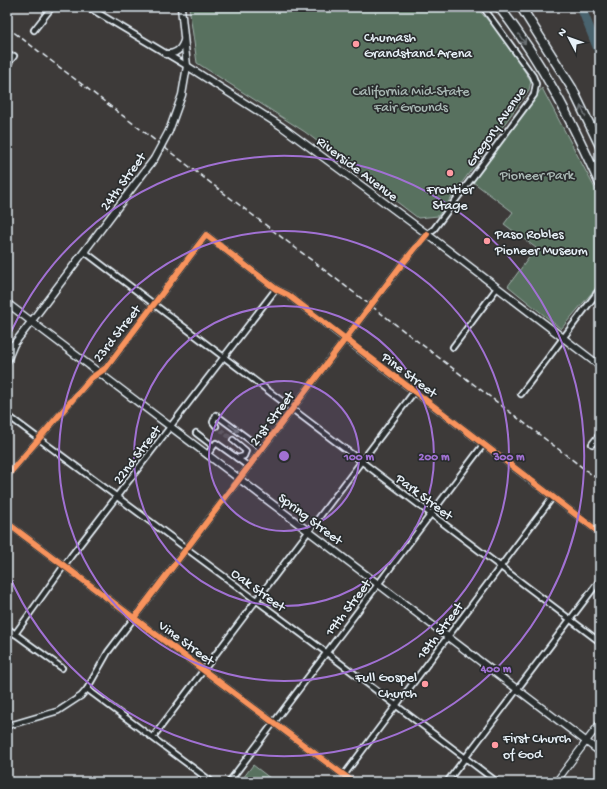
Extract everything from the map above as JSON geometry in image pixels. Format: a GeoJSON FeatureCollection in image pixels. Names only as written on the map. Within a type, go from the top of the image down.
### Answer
{"type":"FeatureCollection","features":[{"type":"Feature","properties":{"kind":"highway"},"geometry":{"type":"LineString","coordinates":[[499,7],[539,63],[576,132],[600,184]]}},
{"type":"Feature","properties":{"kind":"highway"},"geometry":{"type":"LineString","coordinates":[[521,7],[572,88],[600,146]]}},
{"type":"Feature","properties":{"kind":"main road","name":"24th Street"},"geometry":{"type":"LineString","coordinates":[[7,361],[14,344],[154,159],[169,131],[182,95],[187,66],[181,7]]}},
{"type":"Feature","properties":{"kind":"main road"},"geometry":{"type":"LineString","coordinates":[[166,54],[173,54],[178,51],[185,39]]}},
{"type":"Feature","properties":{"kind":"main road","name":"Riverside Avenue"},"geometry":{"type":"LineString","coordinates":[[187,66],[281,126],[427,234],[600,366]]}},
{"type":"Feature","properties":{"kind":"main road","name":"Spring Street"},"geometry":{"type":"LineString","coordinates":[[7,303],[600,752]]}},
{"type":"Feature","properties":{"kind":"main road","name":"24th Street"},"geometry":{"type":"LineString","coordinates":[[7,349],[14,344]]}},
{"type":"Feature","properties":{"kind":"street"},"geometry":{"type":"LineString","coordinates":[[34,30],[52,7]]}},
{"type":"Feature","properties":{"kind":"street","name":"Riverside Avenue"},"geometry":{"type":"LineString","coordinates":[[88,7],[187,66]]}},
{"type":"Feature","properties":{"kind":"street","name":"Gregory Avenue"},"geometry":{"type":"LineString","coordinates":[[427,234],[434,229],[534,95],[536,84],[533,76],[483,7]]}},
{"type":"Feature","properties":{"kind":"street"},"geometry":{"type":"LineString","coordinates":[[7,65],[14,56]]}},
{"type":"Feature","properties":{"kind":"street","name":"21st Street"},"geometry":{"type":"LineString","coordinates":[[7,726],[58,711],[74,701],[87,689],[108,652],[345,339],[427,234]]}},
{"type":"Feature","properties":{"kind":"street","name":"Pine Street"},"geometry":{"type":"LineString","coordinates":[[206,235],[276,289],[288,295],[552,498],[600,533]]}},
{"type":"Feature","properties":{"kind":"street","name":"23rd Street"},"geometry":{"type":"LineString","coordinates":[[7,476],[92,378],[106,368],[206,235]]}},
{"type":"Feature","properties":{"kind":"street","name":"Park Street"},"geometry":{"type":"LineString","coordinates":[[84,252],[600,642]]}},
{"type":"Feature","properties":{"kind":"street"},"geometry":{"type":"LineString","coordinates":[[453,347],[497,288]]}},
{"type":"Feature","properties":{"kind":"street","name":"22nd Street"},"geometry":{"type":"LineString","coordinates":[[16,634],[64,566],[276,289]]}},
{"type":"Feature","properties":{"kind":"street"},"geometry":{"type":"LineString","coordinates":[[521,394],[600,289]]}},
{"type":"Feature","properties":{"kind":"street"},"geometry":{"type":"LineString","coordinates":[[153,738],[414,392]]}},
{"type":"Feature","properties":{"kind":"street","name":"Oak Street"},"geometry":{"type":"LineString","coordinates":[[7,414],[327,652],[497,782]]}},
{"type":"Feature","properties":{"kind":"street"},"geometry":{"type":"LineString","coordinates":[[216,426],[213,422],[216,415],[262,449]]}},
{"type":"Feature","properties":{"kind":"street"},"geometry":{"type":"LineString","coordinates":[[196,433],[213,446]]}},
{"type":"Feature","properties":{"kind":"street"},"geometry":{"type":"LineString","coordinates":[[592,444],[600,434]]}},
{"type":"Feature","properties":{"kind":"street"},"geometry":{"type":"LineString","coordinates":[[233,440],[246,451],[244,456],[236,458]]}},
{"type":"Feature","properties":{"kind":"street"},"geometry":{"type":"LineString","coordinates":[[207,454],[213,446],[218,444],[249,467]]}},
{"type":"Feature","properties":{"kind":"street","name":"19th Street"},"geometry":{"type":"LineString","coordinates":[[229,782],[483,445]]}},
{"type":"Feature","properties":{"kind":"street","name":"18th Street"},"geometry":{"type":"LineString","coordinates":[[344,775],[552,498]]}},
{"type":"Feature","properties":{"kind":"street","name":"Vine Street"},"geometry":{"type":"LineString","coordinates":[[7,523],[353,782]]}},
{"type":"Feature","properties":{"kind":"street"},"geometry":{"type":"LineString","coordinates":[[447,782],[600,580]]}},
{"type":"Feature","properties":{"kind":"street"},"geometry":{"type":"LineString","coordinates":[[7,628],[62,668]]}},
{"type":"Feature","properties":{"kind":"street"},"geometry":{"type":"LineString","coordinates":[[87,689],[212,782]]}},
{"type":"Feature","properties":{"kind":"street"},"geometry":{"type":"LineString","coordinates":[[556,782],[600,722]]}},
{"type":"Feature","properties":{"kind":"green space","name":"California Mid-State Fair Grounds"},"geometry":{"type":"Polygon","coordinates":[[[189,7],[476,7],[500,34],[531,81],[529,90],[438,216],[418,218],[305,132],[197,63],[189,7]]]}},
{"type":"Feature","properties":{"kind":"green space","name":"Pioneer Park"},"geometry":{"type":"Polygon","coordinates":[[[542,88],[600,198],[600,283],[561,329],[508,286],[536,248],[504,224],[513,212],[473,182],[542,88]]]}},
{"type":"Feature","properties":{"kind":"green space"},"geometry":{"type":"Polygon","coordinates":[[[253,765],[275,782],[240,782],[253,765]]]}},
{"type":"Feature","properties":{"kind":"waterway"},"geometry":{"type":"LineString","coordinates":[[581,7],[600,54]]}},
{"type":"Feature","properties":{"kind":"tunnel"},"geometry":{"type":"LineString","coordinates":[[216,426],[233,440]]}},
{"type":"Feature","properties":{"kind":"railway"},"geometry":{"type":"LineString","coordinates":[[7,27],[600,481]]}},
{"type":"Feature","properties":{"kind":"cycle path"},"geometry":{"type":"LineString","coordinates":[[134,618],[399,268],[427,234]]}},
{"type":"Feature","properties":{"kind":"cycle path"},"geometry":{"type":"LineString","coordinates":[[7,476],[91,378],[106,368],[206,235],[276,289],[288,295],[600,533]]}},
{"type":"Feature","properties":{"kind":"cycle path"},"geometry":{"type":"LineString","coordinates":[[7,523],[353,782]]}},
{"type":"Feature","properties":{"kind":"place","name":"Chumash Grandstand Arena"},"geometry":{"type":"Point","coordinates":[356,44]}},
{"type":"Feature","properties":{"kind":"place","name":"Frontier Stage"},"geometry":{"type":"Point","coordinates":[450,173]}},
{"type":"Feature","properties":{"kind":"place","name":"Paso Robles Pioneer Museum"},"geometry":{"type":"Point","coordinates":[487,241]}},
{"type":"Feature","properties":{"kind":"place","name":"Full Gospel Church"},"geometry":{"type":"Point","coordinates":[425,684]}},
{"type":"Feature","properties":{"kind":"place","name":"First Church of God"},"geometry":{"type":"Point","coordinates":[495,745]}}]}
